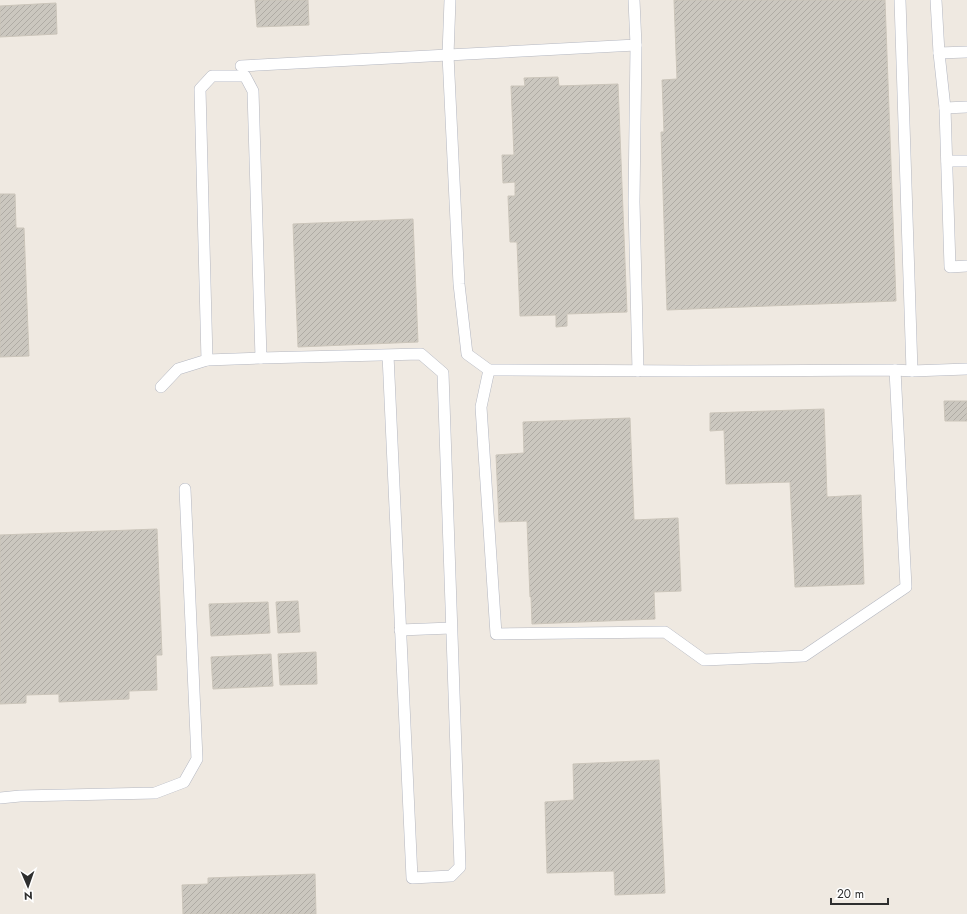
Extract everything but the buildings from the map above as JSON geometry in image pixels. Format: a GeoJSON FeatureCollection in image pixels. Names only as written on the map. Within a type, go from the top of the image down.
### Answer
{"type":"FeatureCollection","features":[{"type":"Feature","properties":{"kind":"lane"},"geometry":{"type":"LineString","coordinates":[[450,0],[448,54],[459,284],[467,354],[489,370],[912,371],[967,369]]}},
{"type":"Feature","properties":{"kind":"lane"},"geometry":{"type":"LineString","coordinates":[[634,0],[636,45],[634,202],[638,371]]}},
{"type":"Feature","properties":{"kind":"lane"},"geometry":{"type":"LineString","coordinates":[[900,0],[912,371]]}},
{"type":"Feature","properties":{"kind":"lane"},"geometry":{"type":"LineString","coordinates":[[936,0],[939,53],[945,108],[950,267],[967,266]]}},
{"type":"Feature","properties":{"kind":"lane"},"geometry":{"type":"LineString","coordinates":[[242,66],[636,45]]}},
{"type":"Feature","properties":{"kind":"lane"},"geometry":{"type":"LineString","coordinates":[[939,53],[967,52]]}},
{"type":"Feature","properties":{"kind":"lane"},"geometry":{"type":"LineString","coordinates":[[208,360],[200,89],[212,76],[245,76],[253,91],[261,358]]}},
{"type":"Feature","properties":{"kind":"lane"},"geometry":{"type":"LineString","coordinates":[[945,108],[967,108]]}},
{"type":"Feature","properties":{"kind":"lane"},"geometry":{"type":"LineString","coordinates":[[947,161],[967,161]]}},
{"type":"Feature","properties":{"kind":"lane"},"geometry":{"type":"LineString","coordinates":[[162,387],[178,368],[208,360],[421,354],[442,373],[460,867],[451,876],[412,878],[388,355]]}},
{"type":"Feature","properties":{"kind":"lane"},"geometry":{"type":"LineString","coordinates":[[489,370],[481,407],[496,634],[665,632],[704,660],[804,656],[906,587],[895,370]]}},
{"type":"Feature","properties":{"kind":"lane"},"geometry":{"type":"LineString","coordinates":[[0,798],[20,796],[155,793],[184,782],[197,759],[185,489]]}},
{"type":"Feature","properties":{"kind":"lane"},"geometry":{"type":"LineString","coordinates":[[400,630],[451,628]]}}]}
